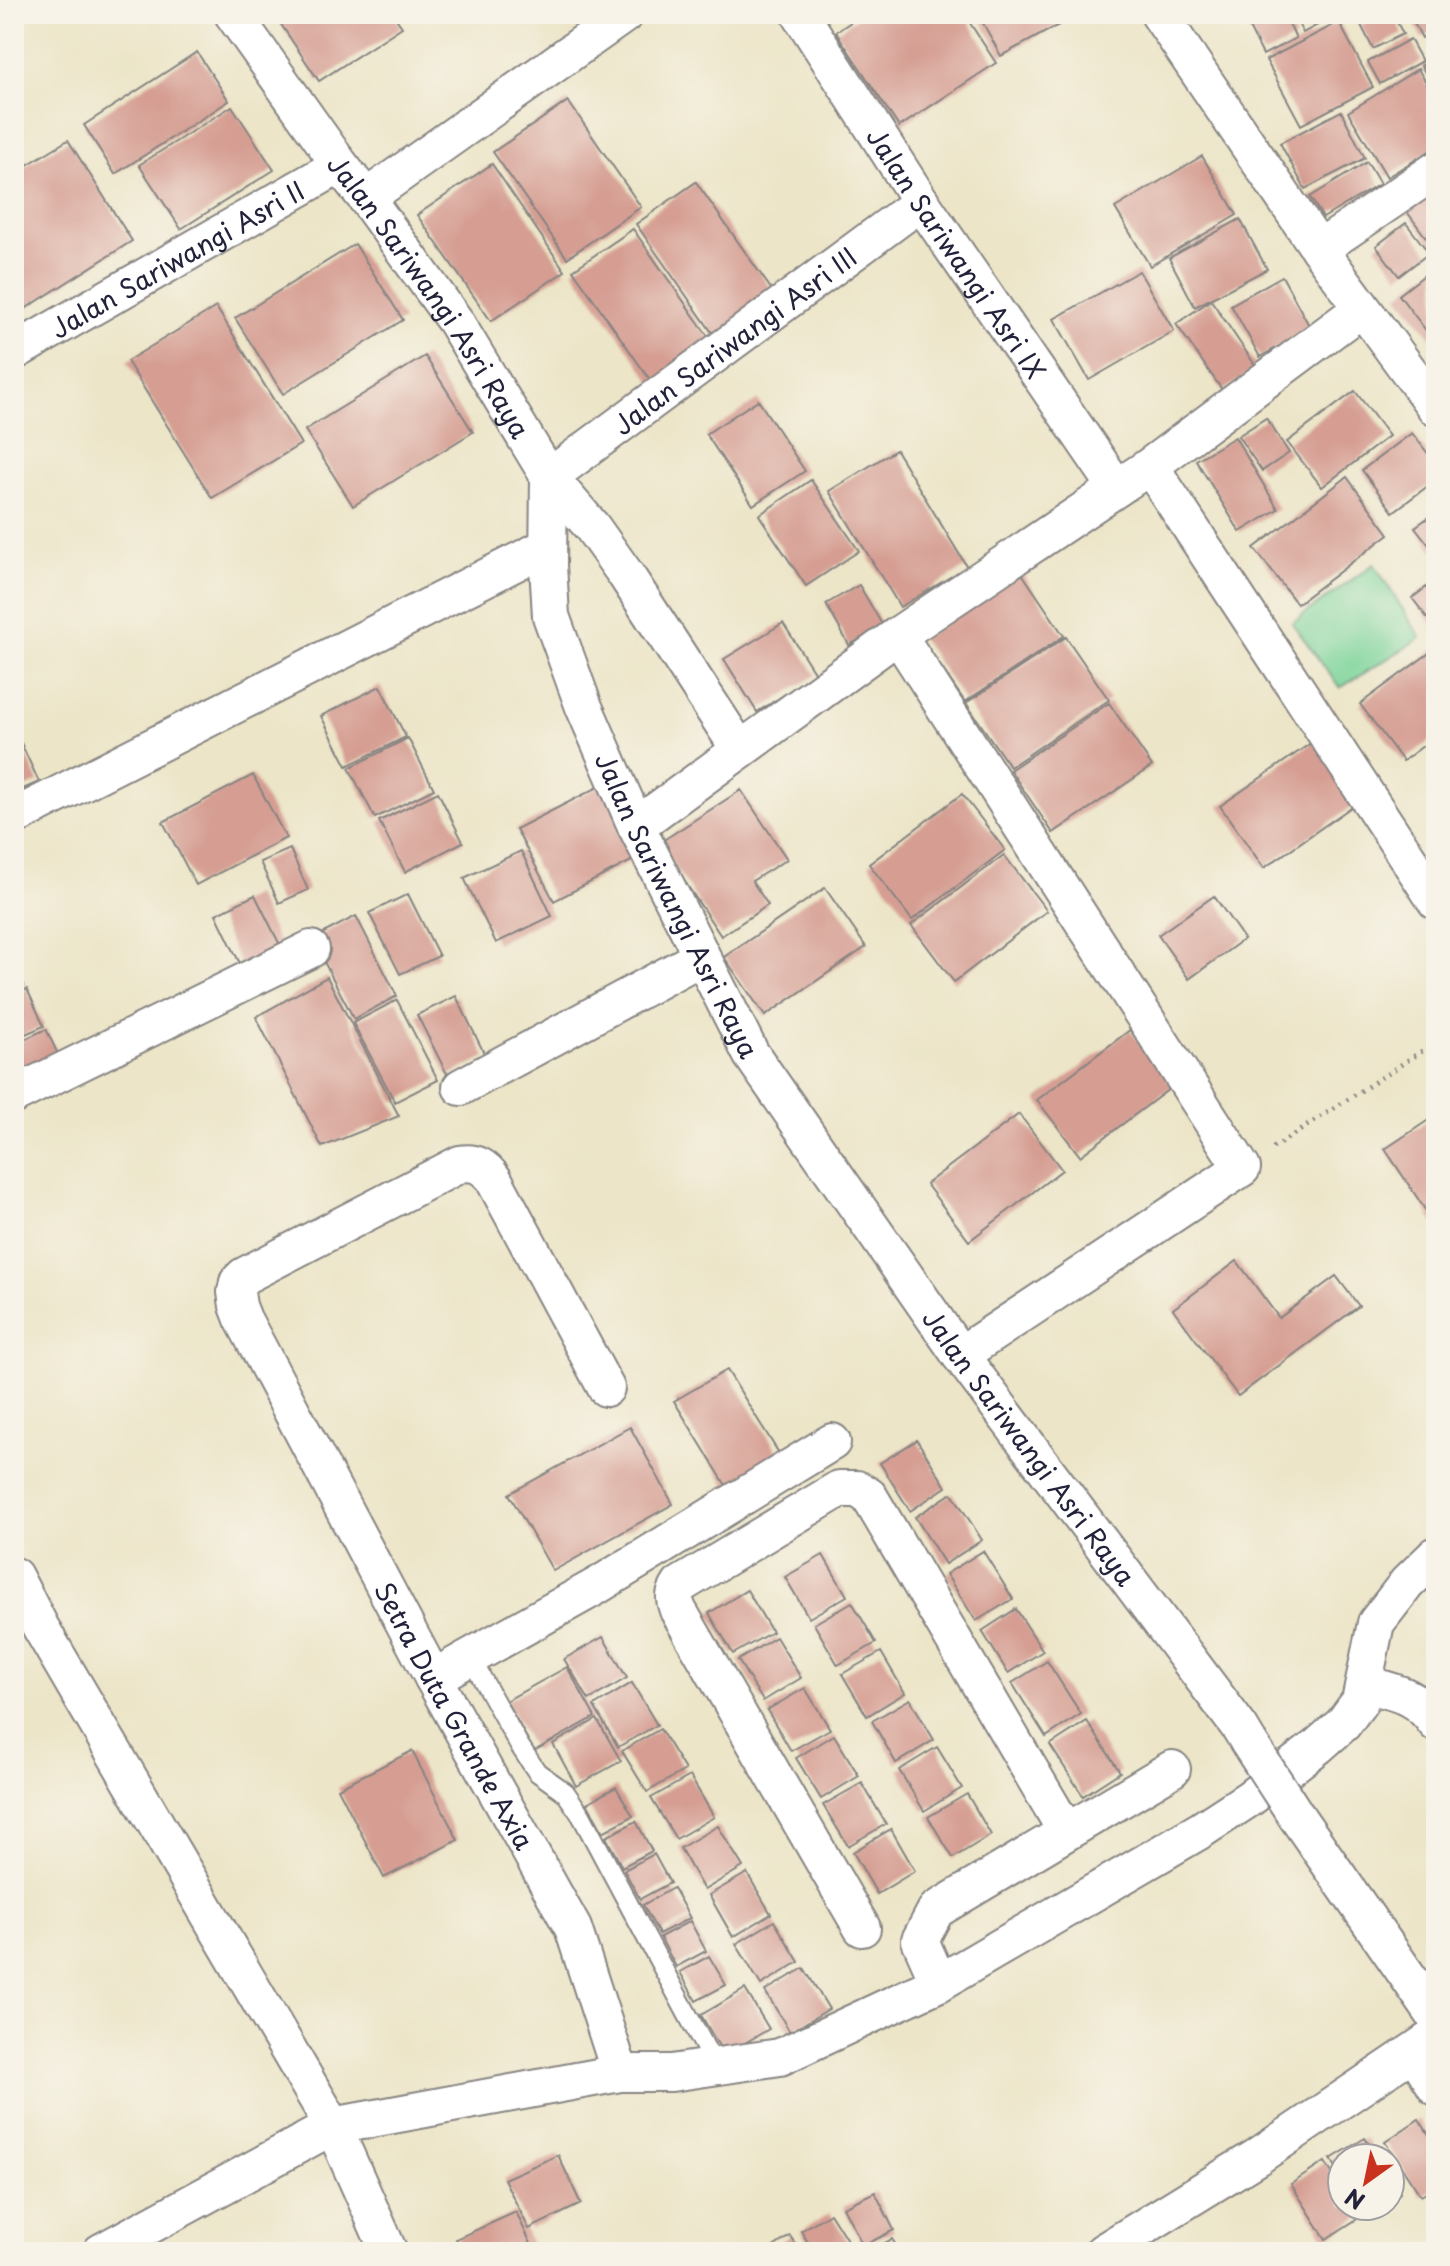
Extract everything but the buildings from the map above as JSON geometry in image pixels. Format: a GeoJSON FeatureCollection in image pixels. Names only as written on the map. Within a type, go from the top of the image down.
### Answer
{"type":"FeatureCollection","features":[{"type":"Feature","properties":{"kind":"street","name":"Jalan Sariwangi Asri Raya"},"geometry":{"type":"LineString","coordinates":[[233,14],[455,321],[549,477],[551,616],[584,707],[636,826],[751,1054],[960,1355],[1240,1728],[1297,1817],[1436,2017]]}},
{"type":"Feature","properties":{"kind":"street"},"geometry":{"type":"LineString","coordinates":[[366,198],[625,14]]}},
{"type":"Feature","properties":{"kind":"street","name":"Jalan Sariwangi Asri IX"},"geometry":{"type":"LineString","coordinates":[[800,14],[921,202],[1117,488]]}},
{"type":"Feature","properties":{"kind":"street"},"geometry":{"type":"LineString","coordinates":[[1159,14],[1361,309],[1436,408]]}},
{"type":"Feature","properties":{"kind":"street","name":"Jalan Sariwangi Asri II"},"geometry":{"type":"LineString","coordinates":[[14,352],[340,165]]}},
{"type":"Feature","properties":{"kind":"street"},"geometry":{"type":"LineString","coordinates":[[1319,249],[1436,170]]}},
{"type":"Feature","properties":{"kind":"street","name":"Jalan Sariwangi Asri III"},"geometry":{"type":"LineString","coordinates":[[549,477],[921,202]]}},
{"type":"Feature","properties":{"kind":"street"},"geometry":{"type":"LineString","coordinates":[[636,826],[898,635],[1150,466],[1361,309]]}},
{"type":"Feature","properties":{"kind":"street"},"geometry":{"type":"LineString","coordinates":[[1150,466],[1436,901]]}},
{"type":"Feature","properties":{"kind":"street"},"geometry":{"type":"LineString","coordinates":[[549,477],[592,527],[626,575],[740,750]]}},
{"type":"Feature","properties":{"kind":"street"},"geometry":{"type":"LineString","coordinates":[[14,817],[548,546]]}},
{"type":"Feature","properties":{"kind":"street"},"geometry":{"type":"LineString","coordinates":[[898,635],[1242,1168],[960,1355]]}},
{"type":"Feature","properties":{"kind":"street"},"geometry":{"type":"LineString","coordinates":[[14,1095],[311,949]]}},
{"type":"Feature","properties":{"kind":"street"},"geometry":{"type":"LineString","coordinates":[[461,1087],[701,957]]}},
{"type":"Feature","properties":{"kind":"street","name":"Setra Duta Grande Axia"},"geometry":{"type":"LineString","coordinates":[[606,1388],[494,1180],[487,1170],[470,1162],[460,1164],[244,1276],[238,1282],[238,1306],[268,1367],[433,1678],[573,1928],[620,2073]]}},
{"type":"Feature","properties":{"kind":"street"},"geometry":{"type":"LineString","coordinates":[[433,1678],[610,1578],[832,1442]]}},
{"type":"Feature","properties":{"kind":"street"},"geometry":{"type":"LineString","coordinates":[[862,1928],[674,1599],[680,1585],[839,1489],[857,1489],[869,1496],[1066,1831]]}},
{"type":"Feature","properties":{"kind":"street"},"geometry":{"type":"LineString","coordinates":[[101,2252],[333,2126],[620,2073],[671,2073],[780,2057],[939,1983],[1201,1830],[1250,1798],[1318,1746],[1343,1724],[1360,1701],[1376,1623],[1407,1583],[1436,1555]]}},
{"type":"Feature","properties":{"kind":"street"},"geometry":{"type":"LineString","coordinates":[[14,1576],[27,1635],[333,2126],[389,2252]]}},
{"type":"Feature","properties":{"kind":"street"},"geometry":{"type":"LineString","coordinates":[[1364,1684],[1405,1695],[1429,1713],[1436,1723]]}},
{"type":"Feature","properties":{"kind":"street"},"geometry":{"type":"LineString","coordinates":[[939,1983],[920,1940],[936,1910],[1172,1769]]}},
{"type":"Feature","properties":{"kind":"street"},"geometry":{"type":"LineString","coordinates":[[1103,2252],[1257,2157],[1425,2044],[1436,2087]]}},
{"type":"Feature","properties":{"kind":"lane"},"geometry":{"type":"LineString","coordinates":[[470,1657],[537,1772],[565,1792],[581,1815],[715,2066]]}},
{"type":"Feature","properties":{"kind":"path"},"geometry":{"type":"LineString","coordinates":[[1242,1168],[1436,1042]]}},
{"type":"Feature","properties":{"kind":"green space"},"geometry":{"type":"Polygon","coordinates":[[[1374,564],[1421,638],[1340,688],[1292,623],[1374,564]]]}}]}
